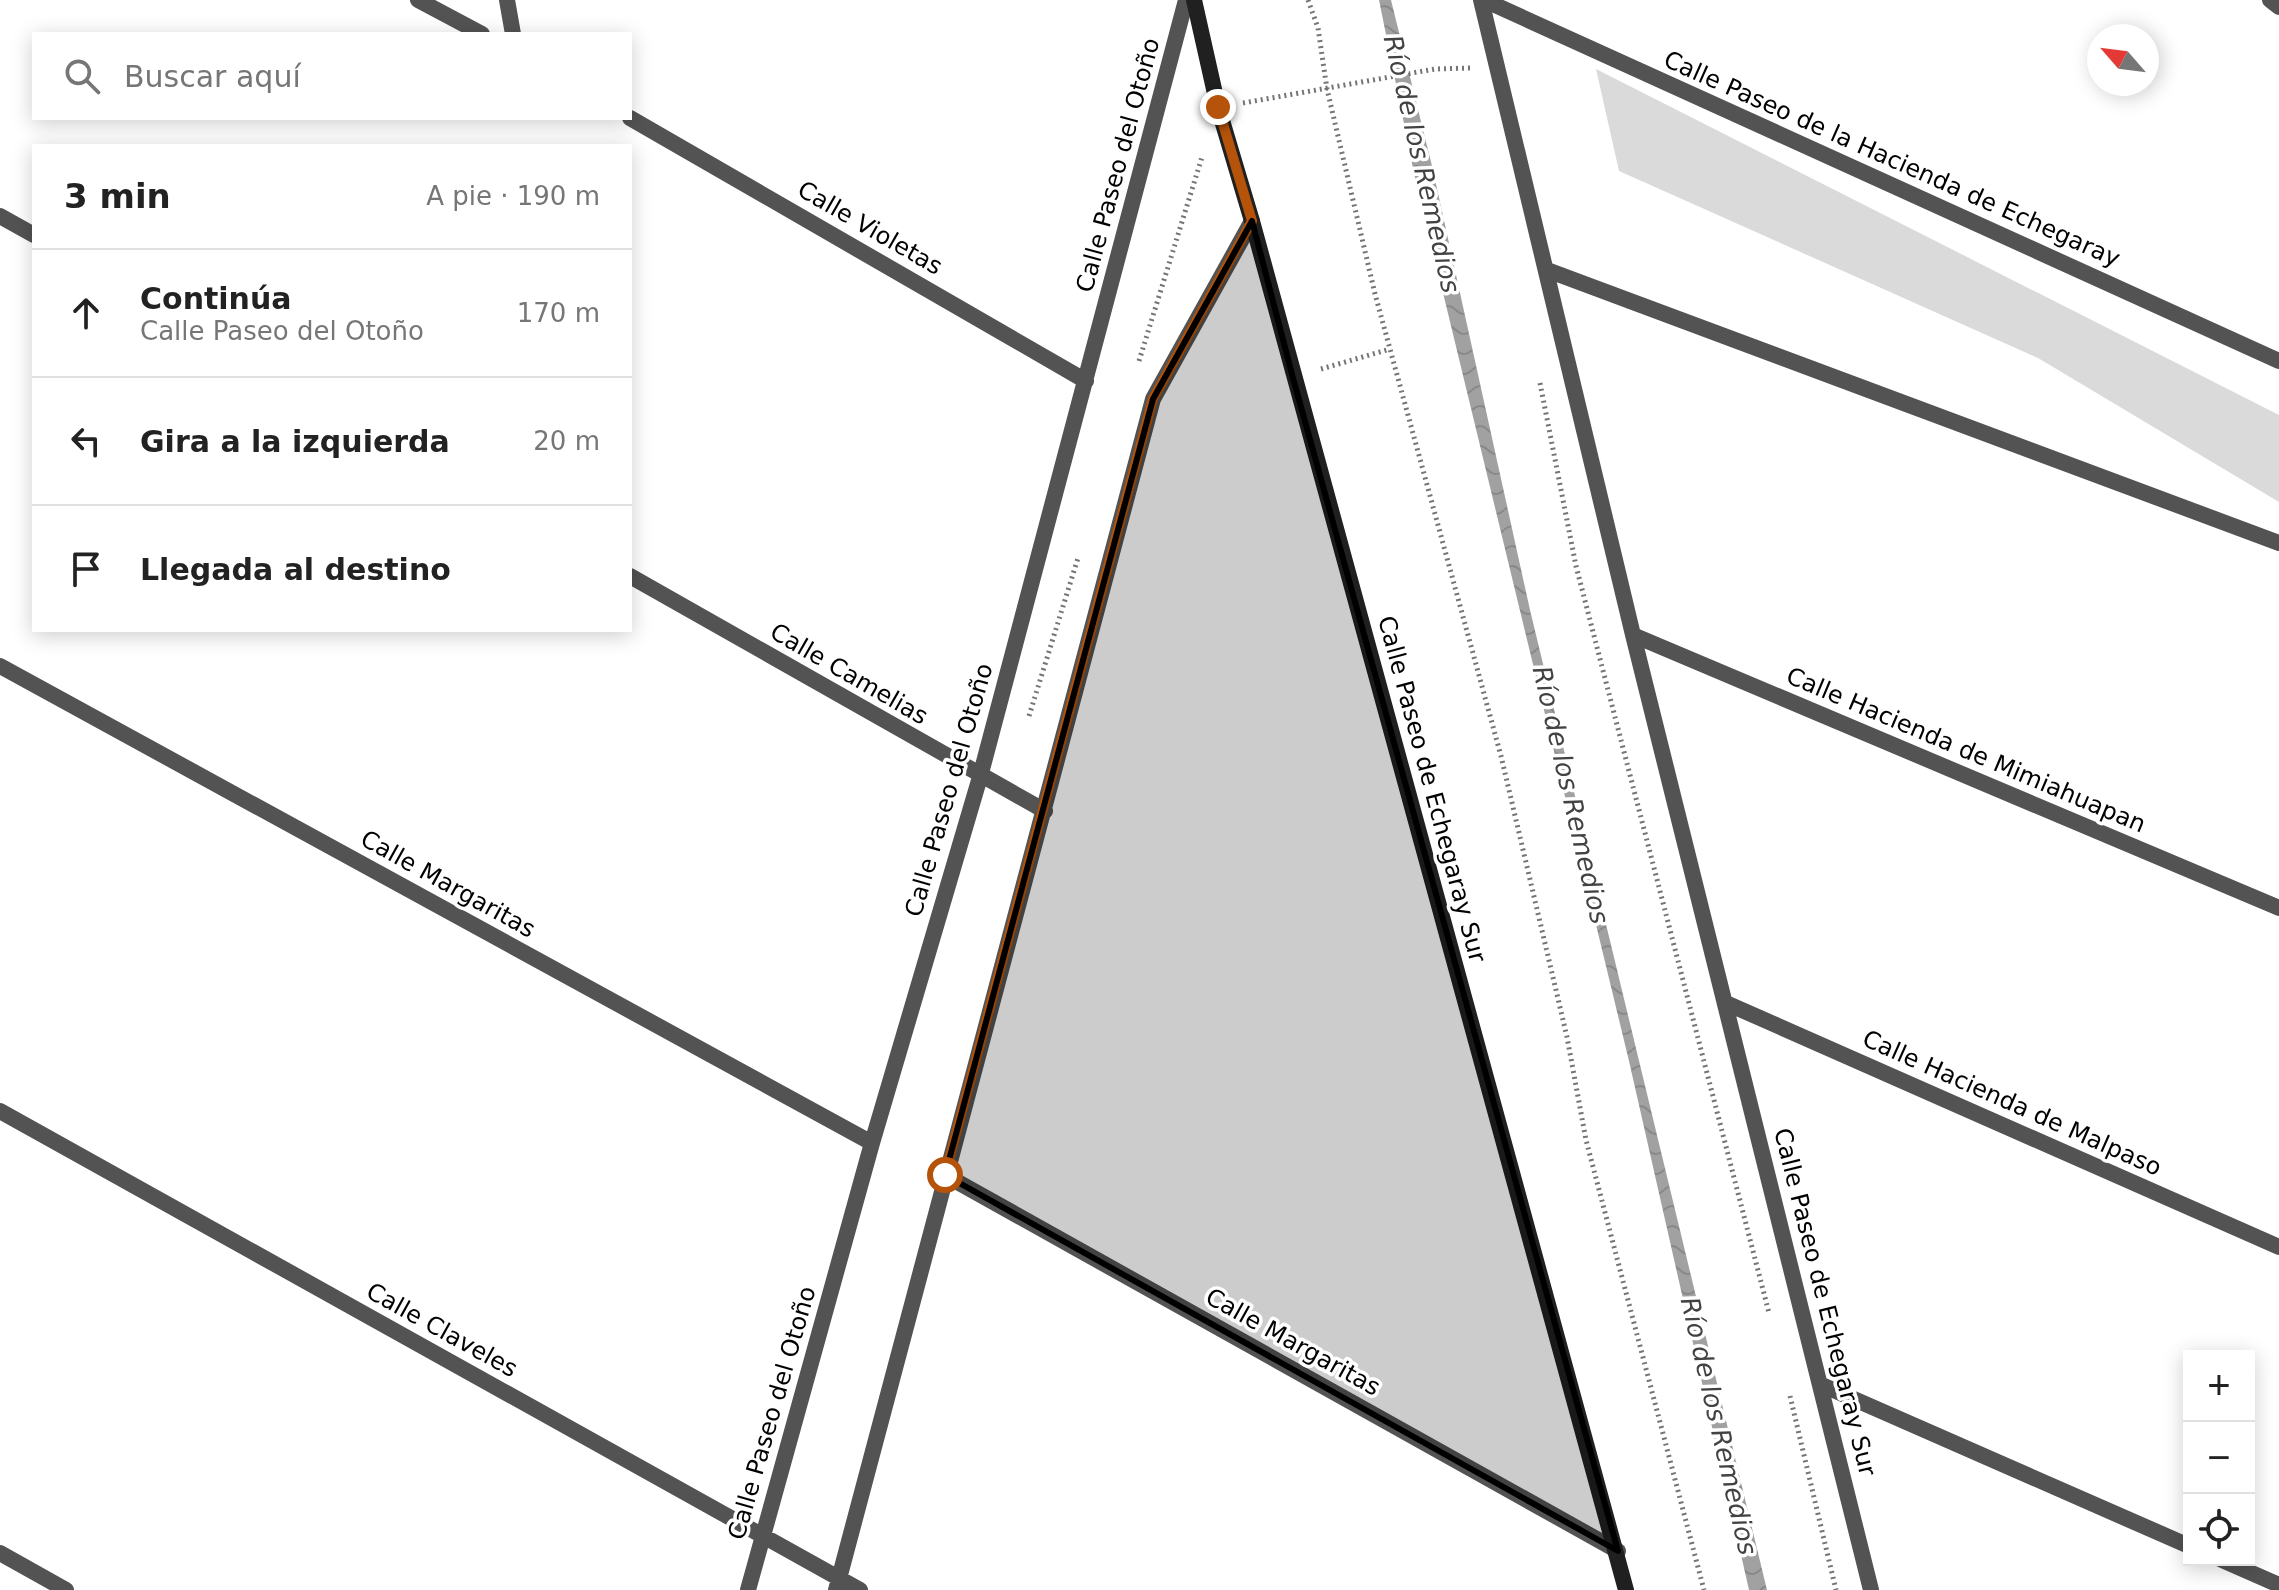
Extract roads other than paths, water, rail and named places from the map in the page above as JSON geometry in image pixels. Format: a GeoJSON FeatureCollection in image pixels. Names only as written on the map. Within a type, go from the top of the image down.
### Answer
{"type":"FeatureCollection","features":[{"type":"Feature","properties":{"kind":"street"},"geometry":{"type":"LineString","coordinates":[[418,0],[478,32]]}},
{"type":"Feature","properties":{"kind":"street"},"geometry":{"type":"LineString","coordinates":[[507,0],[513,32]]}},
{"type":"Feature","properties":{"kind":"street","name":"Calle Paseo del Otoño"},"geometry":{"type":"LineString","coordinates":[[748,1590],[872,1143],[980,777],[1186,0]]}},
{"type":"Feature","properties":{"kind":"street","name":"Calle Paseo de Echegaray Sur"},"geometry":{"type":"LineString","coordinates":[[1194,0],[1218,107],[1618,1551],[1626,1590]]}},
{"type":"Feature","properties":{"kind":"street","name":"Calle Paseo de Echegaray Sur"},"geometry":{"type":"LineString","coordinates":[[1482,0],[1633,635],[1871,1590]]}},
{"type":"Feature","properties":{"kind":"street","name":"Calle Paseo de la Hacienda de Echegaray"},"geometry":{"type":"LineString","coordinates":[[1482,0],[2279,361]]}},
{"type":"Feature","properties":{"kind":"street"},"geometry":{"type":"LineString","coordinates":[[2270,0],[2279,7]]}},
{"type":"Feature","properties":{"kind":"street","name":"Calle Violetas"},"geometry":{"type":"LineString","coordinates":[[632,119],[1086,381]]}},
{"type":"Feature","properties":{"kind":"street"},"geometry":{"type":"LineString","coordinates":[[0,216],[32,234]]}},
{"type":"Feature","properties":{"kind":"street"},"geometry":{"type":"LineString","coordinates":[[837,1584],[1153,399],[1252,221]]}},
{"type":"Feature","properties":{"kind":"street"},"geometry":{"type":"LineString","coordinates":[[1547,270],[2279,543]]}},
{"type":"Feature","properties":{"kind":"street","name":"Calle Camelias"},"geometry":{"type":"LineString","coordinates":[[632,577],[980,777],[1045,811]]}},
{"type":"Feature","properties":{"kind":"street","name":"Calle Hacienda de Mimiahuapan"},"geometry":{"type":"LineString","coordinates":[[1633,635],[2279,908]]}},
{"type":"Feature","properties":{"kind":"street","name":"Calle Margaritas"},"geometry":{"type":"LineString","coordinates":[[0,666],[872,1143]]}},
{"type":"Feature","properties":{"kind":"street","name":"Calle Hacienda de Malpaso"},"geometry":{"type":"LineString","coordinates":[[1726,1003],[2279,1247]]}},
{"type":"Feature","properties":{"kind":"street","name":"Calle Claveles"},"geometry":{"type":"LineString","coordinates":[[0,1111],[761,1536],[837,1584],[860,1590]]}},
{"type":"Feature","properties":{"kind":"street","name":"Calle Margaritas"},"geometry":{"type":"LineString","coordinates":[[945,1175],[1618,1551]]}},
{"type":"Feature","properties":{"kind":"street"},"geometry":{"type":"LineString","coordinates":[[1822,1385],[2183,1543]]}},
{"type":"Feature","properties":{"kind":"street"},"geometry":{"type":"LineString","coordinates":[[0,1553],[66,1590]]}},
{"type":"Feature","properties":{"kind":"street"},"geometry":{"type":"LineString","coordinates":[[2236,1566],[2279,1585]]}},
{"type":"Feature","properties":{"kind":"water","name":"Río de los Remedios"},"geometry":{"type":"Polygon","coordinates":[[[1379,0],[1391,0],[1432,166],[1530,610],[1767,1590],[1749,1590],[1629,1061],[1414,173],[1379,0]]]}}]}
